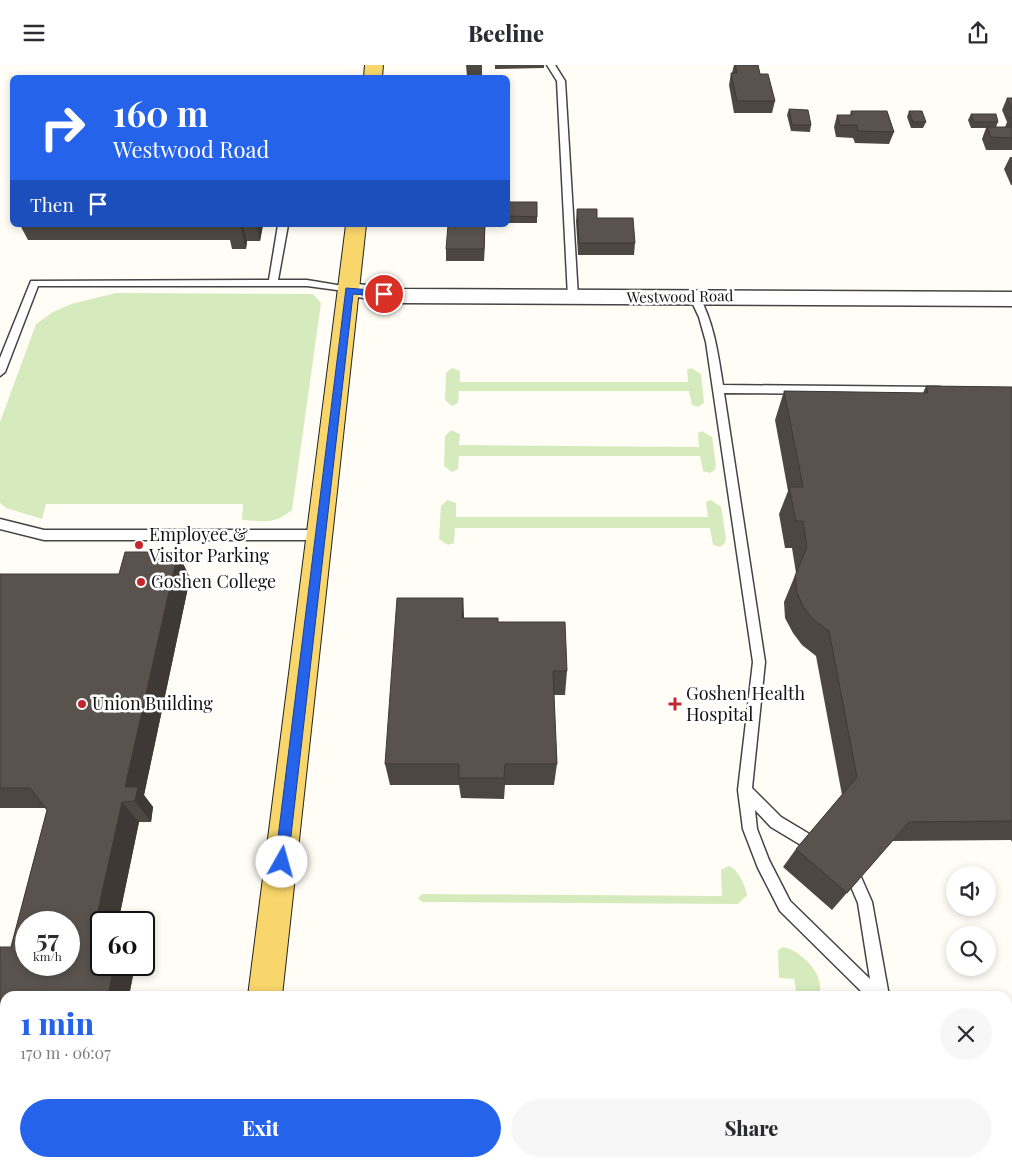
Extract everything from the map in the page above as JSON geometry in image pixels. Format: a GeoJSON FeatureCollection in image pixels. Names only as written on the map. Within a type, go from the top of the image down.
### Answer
{"type":"FeatureCollection","features":[{"type":"Feature","properties":{"kind":"main road"},"geometry":{"type":"LineString","coordinates":[[266,991],[321,535],[356,227]]}},
{"type":"Feature","properties":{"kind":"street","name":"Westwood Road"},"geometry":{"type":"LineString","coordinates":[[349,291],[401,296],[695,298],[730,296],[1012,299]]}},
{"type":"Feature","properties":{"kind":"lane"},"geometry":{"type":"LineString","coordinates":[[551,65],[561,81],[573,297]]}},
{"type":"Feature","properties":{"kind":"lane"},"geometry":{"type":"LineString","coordinates":[[273,282],[283,227]]}},
{"type":"Feature","properties":{"kind":"lane"},"geometry":{"type":"LineString","coordinates":[[0,372],[34,283],[273,282],[307,283],[349,291]]}},
{"type":"Feature","properties":{"kind":"lane"},"geometry":{"type":"LineString","coordinates":[[695,298],[704,317],[711,342],[759,662],[745,790],[750,829],[756,846],[785,906],[872,991]]}},
{"type":"Feature","properties":{"kind":"lane"},"geometry":{"type":"LineString","coordinates":[[718,389],[953,391]]}},
{"type":"Feature","properties":{"kind":"lane"},"geometry":{"type":"LineString","coordinates":[[0,524],[44,535],[321,535]]}},
{"type":"Feature","properties":{"kind":"lane"},"geometry":{"type":"LineString","coordinates":[[745,790],[776,822],[806,840]]}},
{"type":"Feature","properties":{"kind":"lane"},"geometry":{"type":"LineString","coordinates":[[856,882],[865,902],[880,991]]}},
{"type":"Feature","properties":{"kind":"green space"},"geometry":{"type":"Polygon","coordinates":[[[116,293],[313,294],[321,303],[292,510],[286,515],[268,521],[242,520],[243,504],[46,504],[42,519],[6,508],[0,503],[0,422],[36,324],[53,312],[71,304],[116,293]]]}},
{"type":"Feature","properties":{"kind":"green space"},"geometry":{"type":"Polygon","coordinates":[[[452,368],[460,371],[460,382],[688,382],[687,370],[691,368],[701,374],[704,403],[698,407],[692,405],[689,391],[459,391],[458,403],[452,406],[445,400],[446,373],[452,368]]]}},
{"type":"Feature","properties":{"kind":"green space"},"geometry":{"type":"Polygon","coordinates":[[[451,430],[460,434],[459,445],[699,447],[698,433],[702,431],[712,437],[716,465],[715,470],[710,473],[703,471],[700,456],[459,456],[458,469],[452,472],[444,466],[445,436],[451,430]]]}},
{"type":"Feature","properties":{"kind":"green space"},"geometry":{"type":"Polygon","coordinates":[[[447,500],[456,503],[456,517],[708,517],[706,502],[711,500],[721,507],[726,538],[725,543],[720,547],[713,545],[710,528],[455,528],[454,543],[448,545],[439,539],[441,506],[447,500]]]}},
{"type":"Feature","properties":{"kind":"green space"},"geometry":{"type":"Polygon","coordinates":[[[729,866],[739,875],[747,895],[738,904],[422,902],[418,898],[422,894],[722,896],[721,870],[729,866]]]}},
{"type":"Feature","properties":{"kind":"green space"},"geometry":{"type":"Polygon","coordinates":[[[783,947],[790,949],[805,959],[816,973],[819,991],[796,991],[794,979],[779,978],[778,950],[783,947]]]}},
{"type":"Feature","properties":{"kind":"building"},"geometry":{"type":"Polygon","coordinates":[[[735,65],[758,65],[760,74],[768,74],[775,101],[737,101],[731,73],[737,73],[735,65]]]}},
{"type":"Feature","properties":{"kind":"building"},"geometry":{"type":"Polygon","coordinates":[[[1007,98],[1012,98],[1012,110],[1007,98]]]}},
{"type":"Feature","properties":{"kind":"building"},"geometry":{"type":"Polygon","coordinates":[[[789,109],[808,110],[811,125],[792,125],[789,109]]]}},
{"type":"Feature","properties":{"kind":"building"},"geometry":{"type":"Polygon","coordinates":[[[851,111],[887,111],[894,132],[858,131],[857,125],[840,125],[837,115],[852,115],[851,111]]]}},
{"type":"Feature","properties":{"kind":"building"},"geometry":{"type":"Polygon","coordinates":[[[909,111],[922,111],[926,122],[913,122],[909,111]]]}},
{"type":"Feature","properties":{"kind":"building"},"geometry":{"type":"Polygon","coordinates":[[[971,114],[996,114],[998,122],[974,122],[971,114]]]}},
{"type":"Feature","properties":{"kind":"building"},"geometry":{"type":"Polygon","coordinates":[[[987,127],[1012,127],[1012,138],[991,137],[987,127]]]}},
{"type":"Feature","properties":{"kind":"building"},"geometry":{"type":"Polygon","coordinates":[[[510,202],[537,202],[537,217],[510,216],[510,202]]]}},
{"type":"Feature","properties":{"kind":"building"},"geometry":{"type":"Polygon","coordinates":[[[577,209],[597,209],[597,218],[633,218],[635,243],[579,243],[577,209]]]}},
{"type":"Feature","properties":{"kind":"building"},"geometry":{"type":"Polygon","coordinates":[[[448,227],[485,227],[484,249],[446,249],[448,227]]]}},
{"type":"Feature","properties":{"kind":"building"},"geometry":{"type":"Polygon","coordinates":[[[926,386],[1012,387],[1012,821],[909,822],[847,893],[796,849],[857,777],[829,631],[814,620],[804,608],[797,593],[795,576],[807,547],[803,521],[796,521],[789,487],[803,487],[784,391],[928,393],[926,386]]]}},
{"type":"Feature","properties":{"kind":"building","name":"Union Building"},"geometry":{"type":"Polygon","coordinates":[[[125,552],[178,552],[125,787],[138,787],[135,801],[122,802],[98,911],[90,911],[90,976],[112,976],[109,991],[0,991],[0,947],[11,947],[15,932],[15,976],[80,976],[80,911],[20,911],[47,810],[30,788],[0,788],[0,574],[119,574],[125,552]]]}},
{"type":"Feature","properties":{"kind":"building"},"geometry":{"type":"Polygon","coordinates":[[[397,598],[463,598],[462,618],[498,618],[498,622],[565,622],[567,671],[553,671],[557,764],[505,764],[504,778],[459,778],[459,764],[385,764],[397,598]]]}},
{"type":"Feature","properties":{"kind":"place","name":"Employee & Visitor Parking"},"geometry":{"type":"Point","coordinates":[139,545]}},
{"type":"Feature","properties":{"kind":"place","name":"Goshen College"},"geometry":{"type":"Point","coordinates":[141,582]}},
{"type":"Feature","properties":{"kind":"place","name":"Union Building"},"geometry":{"type":"Point","coordinates":[82,704]}},
{"type":"Feature","properties":{"kind":"place","name":"Goshen Health Hospital"},"geometry":{"type":"Point","coordinates":[675,704]}},
{"type":"Feature","properties":{"kind":"route"},"geometry":{"type":"LineString","coordinates":[[282,862],[349,291],[384,294]]}}]}
